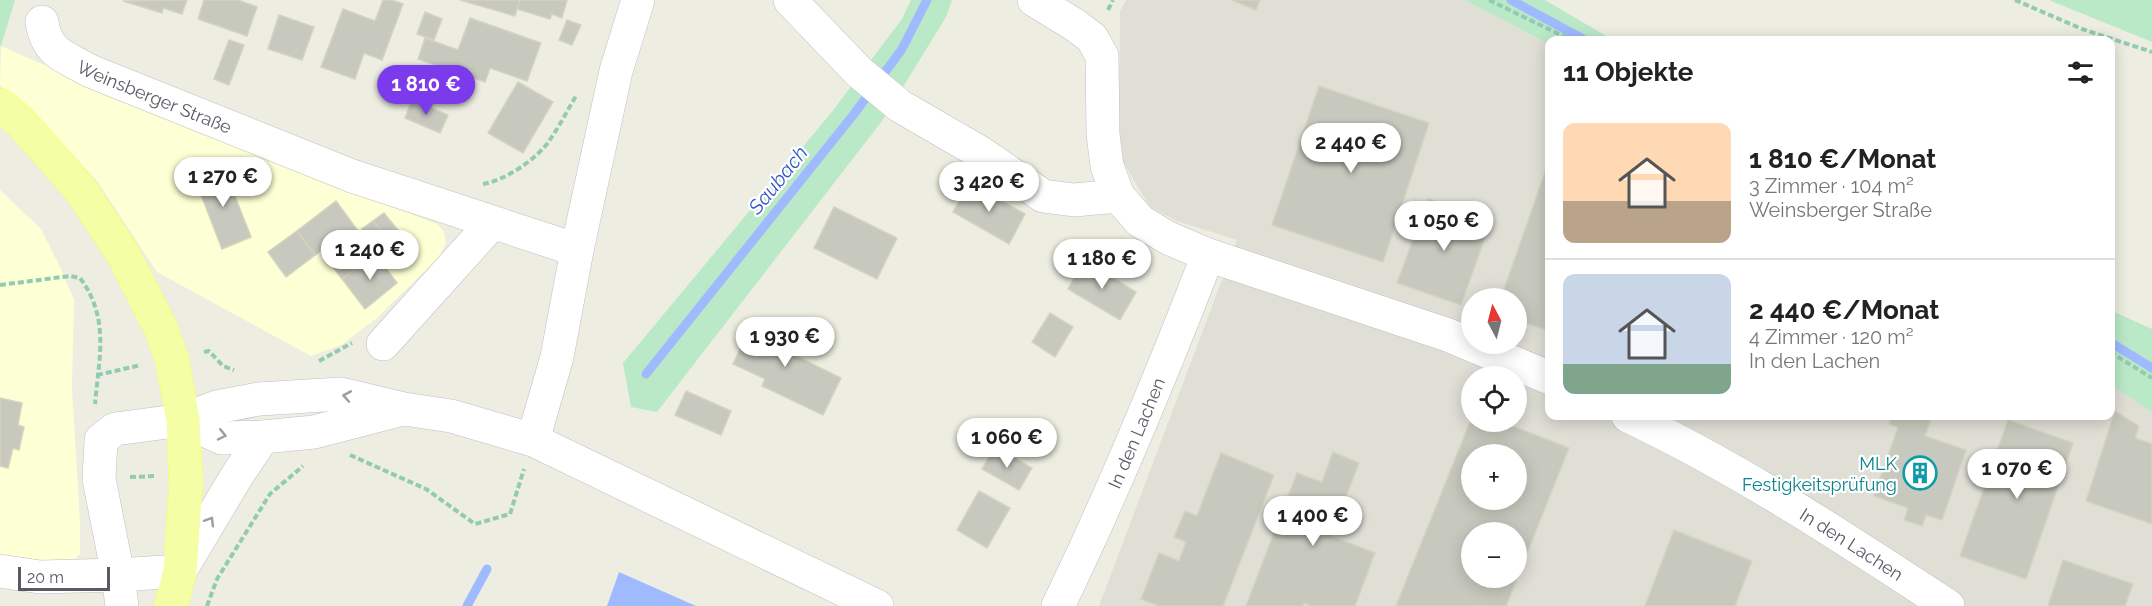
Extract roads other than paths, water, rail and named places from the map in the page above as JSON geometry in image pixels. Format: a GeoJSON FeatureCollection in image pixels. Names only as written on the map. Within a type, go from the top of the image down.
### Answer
{"type":"FeatureCollection","features":[{"type":"Feature","properties":{"kind":"main road"},"geometry":{"type":"LineString","coordinates":[[0,105],[20,121],[81,190],[123,254],[162,329],[172,358],[183,420],[186,485],[180,571],[171,606]]}},
{"type":"Feature","properties":{"kind":"street"},"geometry":{"type":"LineString","coordinates":[[533,440],[557,357],[615,71],[638,0]]}},
{"type":"Feature","properties":{"kind":"street"},"geometry":{"type":"LineString","coordinates":[[790,0],[859,72],[900,106],[981,153],[1043,196],[1074,200],[1118,196]]}},
{"type":"Feature","properties":{"kind":"street"},"geometry":{"type":"LineString","coordinates":[[1034,0],[1092,38],[1102,56],[1103,134],[1107,166],[1118,196],[1140,221],[1168,238],[1208,255],[1448,336],[1545,376]]}},
{"type":"Feature","properties":{"kind":"street","name":"Weinsberger Straße"},"geometry":{"type":"LineString","coordinates":[[42,22],[44,37],[53,50],[90,71],[352,176],[577,250]]}},
{"type":"Feature","properties":{"kind":"street"},"geometry":{"type":"LineString","coordinates":[[383,344],[492,223]]}},
{"type":"Feature","properties":{"kind":"street","name":"In den Lachen"},"geometry":{"type":"LineString","coordinates":[[1058,606],[1089,544],[1151,401],[1208,255]]}},
{"type":"Feature","properties":{"kind":"street"},"geometry":{"type":"LineString","coordinates":[[120,591],[99,478],[101,440],[115,429],[183,420],[217,407],[259,399],[341,394],[404,409],[451,416],[533,440],[877,606]]}},
{"type":"Feature","properties":{"kind":"street"},"geometry":{"type":"LineString","coordinates":[[183,420],[222,438],[263,437],[314,432],[404,409]]}},
{"type":"Feature","properties":{"kind":"street","name":"In den Lachen"},"geometry":{"type":"LineString","coordinates":[[1636,420],[1662,432],[1801,511],[1948,606]]}},
{"type":"Feature","properties":{"kind":"street"},"geometry":{"type":"LineString","coordinates":[[0,571],[120,591],[180,571],[263,437]]}},
{"type":"Feature","properties":{"kind":"water"},"geometry":{"type":"Polygon","coordinates":[[[619,572],[696,606],[607,606],[619,572]]]}},
{"type":"Feature","properties":{"kind":"waterway","name":"Saubach"},"geometry":{"type":"LineString","coordinates":[[646,374],[854,114],[902,49],[927,0]]}},
{"type":"Feature","properties":{"kind":"waterway"},"geometry":{"type":"LineString","coordinates":[[1511,0],[1578,36]]}},
{"type":"Feature","properties":{"kind":"waterway"},"geometry":{"type":"LineString","coordinates":[[2115,345],[2152,368]]}},
{"type":"Feature","properties":{"kind":"waterway","name":"Saubach"},"geometry":{"type":"LineString","coordinates":[[467,606],[487,569]]}},
{"type":"Feature","properties":{"kind":"place","name":"MLK Festigkeitsprüfung"},"geometry":{"type":"Point","coordinates":[1920,473]}}]}
